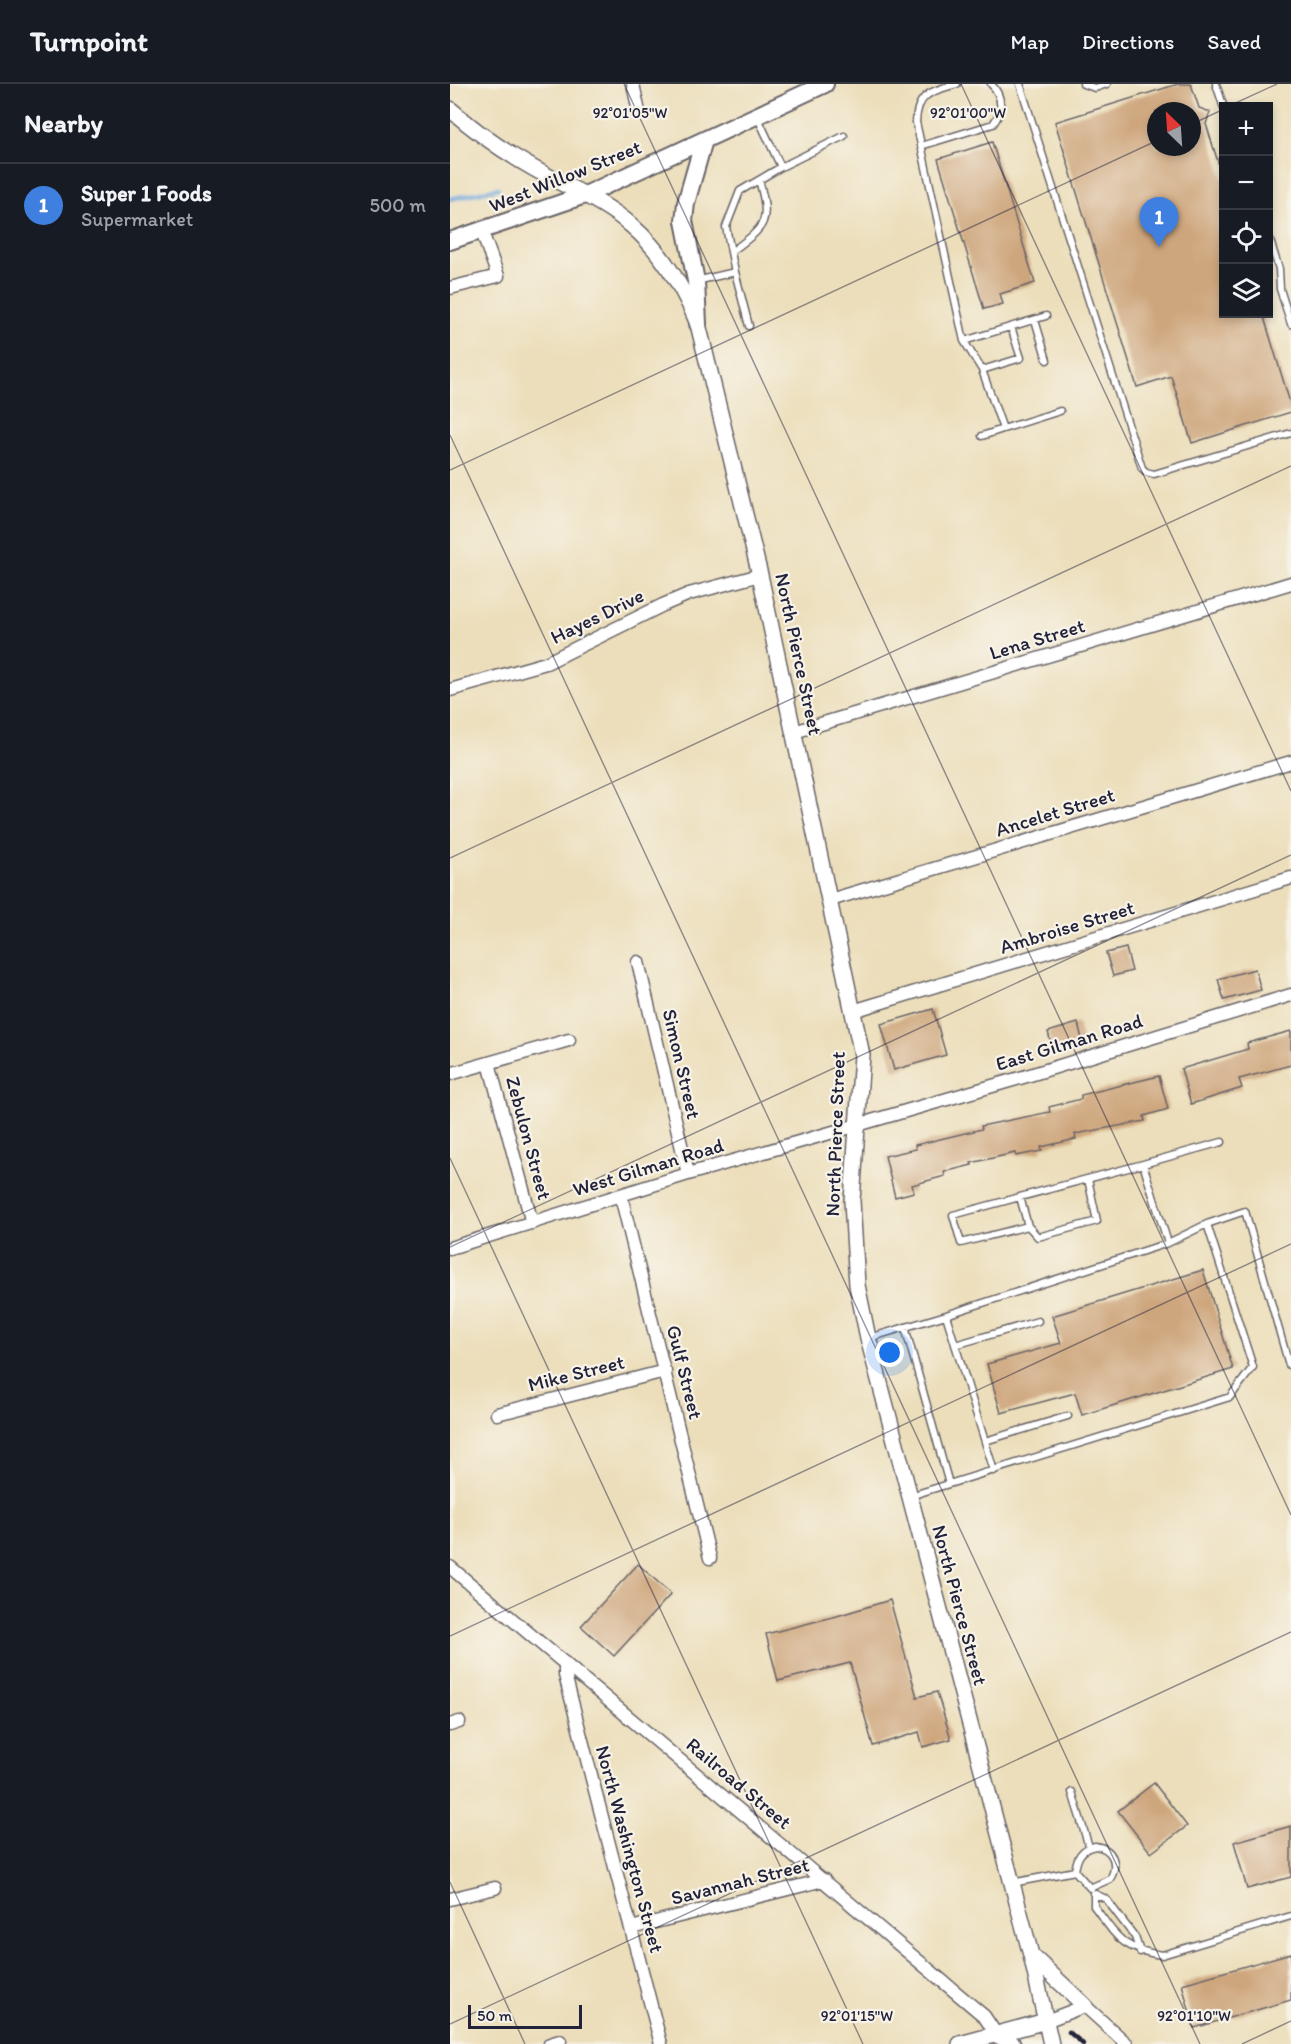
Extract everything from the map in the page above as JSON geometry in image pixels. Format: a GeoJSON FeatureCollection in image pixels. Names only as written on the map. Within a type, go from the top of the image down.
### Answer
{"type":"FeatureCollection","features":[{"type":"Feature","properties":{"kind":"main road","name":"West Willow Street"},"geometry":{"type":"LineString","coordinates":[[450,242],[585,195],[821,85]]}},
{"type":"Feature","properties":{"kind":"main road"},"geometry":{"type":"LineString","coordinates":[[698,324],[696,281],[684,220],[688,194],[704,140]]}},
{"type":"Feature","properties":{"kind":"street"},"geometry":{"type":"LineString","coordinates":[[633,84],[639,112]]}},
{"type":"Feature","properties":{"kind":"street","name":"North Pierce Street"},"geometry":{"type":"LineString","coordinates":[[450,109],[497,146],[623,219],[647,240],[675,274],[698,324],[760,574],[862,1061],[852,1201],[857,1285],[868,1338],[1031,1954],[1051,2044]]}},
{"type":"Feature","properties":{"kind":"street"},"geometry":{"type":"LineString","coordinates":[[450,288],[498,276],[482,232]]}},
{"type":"Feature","properties":{"kind":"street","name":"Hayes Drive"},"geometry":{"type":"LineString","coordinates":[[450,690],[546,663],[689,594],[760,574]]}},
{"type":"Feature","properties":{"kind":"street","name":"Lena Street"},"geometry":{"type":"LineString","coordinates":[[794,732],[1291,583]]}},
{"type":"Feature","properties":{"kind":"street","name":"Ancelet Street"},"geometry":{"type":"LineString","coordinates":[[830,900],[1291,762]]}},
{"type":"Feature","properties":{"kind":"street","name":"Ambroise Street"},"geometry":{"type":"LineString","coordinates":[[853,1011],[1291,878]]}},
{"type":"Feature","properties":{"kind":"street","name":"Simon Street"},"geometry":{"type":"LineString","coordinates":[[638,962],[688,1174]]}},
{"type":"Feature","properties":{"kind":"street","name":"East Gilman Road"},"geometry":{"type":"LineString","coordinates":[[857,1124],[1020,1078],[1291,995]]}},
{"type":"Feature","properties":{"kind":"street"},"geometry":{"type":"LineString","coordinates":[[450,1074],[569,1040]]}},
{"type":"Feature","properties":{"kind":"street","name":"Zebulon Street"},"geometry":{"type":"LineString","coordinates":[[489,1063],[532,1223]]}},
{"type":"Feature","properties":{"kind":"street","name":"West Gilman Road"},"geometry":{"type":"LineString","coordinates":[[450,1248],[857,1124]]}},
{"type":"Feature","properties":{"kind":"street","name":"Gulf Street"},"geometry":{"type":"LineString","coordinates":[[621,1196],[710,1558]]}},
{"type":"Feature","properties":{"kind":"street","name":"Mike Street"},"geometry":{"type":"LineString","coordinates":[[497,1414],[664,1371]]}},
{"type":"Feature","properties":{"kind":"street","name":"Railroad Street"},"geometry":{"type":"LineString","coordinates":[[450,1567],[984,2016],[996,2034]]}},
{"type":"Feature","properties":{"kind":"street","name":"North Washington Street"},"geometry":{"type":"LineString","coordinates":[[565,1664],[565,1676],[661,2044]]}},
{"type":"Feature","properties":{"kind":"street","name":"Savannah Street"},"geometry":{"type":"LineString","coordinates":[[631,1928],[824,1880]]}},
{"type":"Feature","properties":{"kind":"street"},"geometry":{"type":"LineString","coordinates":[[450,1899],[495,1888]]}},
{"type":"Feature","properties":{"kind":"street"},"geometry":{"type":"LineString","coordinates":[[1031,1954],[1127,2044]]}},
{"type":"Feature","properties":{"kind":"street"},"geometry":{"type":"LineString","coordinates":[[960,2044],[1046,2021],[1085,2006]]}},
{"type":"Feature","properties":{"kind":"street"},"geometry":{"type":"LineString","coordinates":[[996,2034],[1013,2044]]}},
{"type":"Feature","properties":{"kind":"lane"},"geometry":{"type":"LineString","coordinates":[[957,84],[934,91],[922,98],[916,108],[916,122],[964,341],[982,370],[1003,429]]}},
{"type":"Feature","properties":{"kind":"lane"},"geometry":{"type":"LineString","coordinates":[[921,146],[993,124],[1001,108],[997,90],[991,84]]}},
{"type":"Feature","properties":{"kind":"lane"},"geometry":{"type":"LineString","coordinates":[[1020,84],[1142,468],[1154,474],[1291,434]]}},
{"type":"Feature","properties":{"kind":"lane"},"geometry":{"type":"LineString","coordinates":[[1083,84],[1095,88],[1107,84]]}},
{"type":"Feature","properties":{"kind":"lane"},"geometry":{"type":"LineString","coordinates":[[1216,84],[1222,102]]}},
{"type":"Feature","properties":{"kind":"lane"},"geometry":{"type":"LineString","coordinates":[[756,116],[781,167]]}},
{"type":"Feature","properties":{"kind":"lane"},"geometry":{"type":"LineString","coordinates":[[749,326],[726,227],[740,190],[844,136]]}},
{"type":"Feature","properties":{"kind":"lane"},"geometry":{"type":"LineString","coordinates":[[731,252],[758,232],[766,213],[759,180]]}},
{"type":"Feature","properties":{"kind":"lane"},"geometry":{"type":"LineString","coordinates":[[1273,248],[1279,269],[1280,289],[1291,324]]}},
{"type":"Feature","properties":{"kind":"lane"},"geometry":{"type":"LineString","coordinates":[[696,281],[735,272]]}},
{"type":"Feature","properties":{"kind":"lane"},"geometry":{"type":"LineString","coordinates":[[964,341],[1046,316]]}},
{"type":"Feature","properties":{"kind":"lane"},"geometry":{"type":"LineString","coordinates":[[1035,320],[1047,360]]}},
{"type":"Feature","properties":{"kind":"lane"},"geometry":{"type":"LineString","coordinates":[[982,370],[1021,358],[1011,327]]}},
{"type":"Feature","properties":{"kind":"lane"},"geometry":{"type":"LineString","coordinates":[[982,436],[1060,411]]}},
{"type":"Feature","properties":{"kind":"lane"},"geometry":{"type":"LineString","coordinates":[[1028,1226],[962,1243],[953,1215],[1222,1142]]}},
{"type":"Feature","properties":{"kind":"lane"},"geometry":{"type":"LineString","coordinates":[[1143,1164],[1168,1243]]}},
{"type":"Feature","properties":{"kind":"lane"},"geometry":{"type":"LineString","coordinates":[[1020,1197],[1028,1226],[1038,1236],[1097,1221],[1088,1179]]}},
{"type":"Feature","properties":{"kind":"lane"},"geometry":{"type":"LineString","coordinates":[[868,1338],[1168,1243],[1207,1224],[1245,1211],[1289,1365]]}},
{"type":"Feature","properties":{"kind":"lane"},"geometry":{"type":"LineString","coordinates":[[910,1496],[1230,1397],[1253,1367],[1207,1224]]}},
{"type":"Feature","properties":{"kind":"lane"},"geometry":{"type":"LineString","coordinates":[[946,1315],[994,1471]]}},
{"type":"Feature","properties":{"kind":"lane"},"geometry":{"type":"LineString","coordinates":[[956,1346],[1038,1321]]}},
{"type":"Feature","properties":{"kind":"lane"},"geometry":{"type":"LineString","coordinates":[[905,1327],[949,1484]]}},
{"type":"Feature","properties":{"kind":"lane"},"geometry":{"type":"LineString","coordinates":[[985,1441],[1068,1416]]}},
{"type":"Feature","properties":{"kind":"lane"},"geometry":{"type":"LineString","coordinates":[[1072,1792],[1089,1847]]}},
{"type":"Feature","properties":{"kind":"lane"},"geometry":{"type":"LineString","coordinates":[[1075,1871],[1079,1855],[1089,1847],[1101,1847],[1112,1855],[1115,1867],[1110,1879],[1092,1891]]}},
{"type":"Feature","properties":{"kind":"lane"},"geometry":{"type":"LineString","coordinates":[[1012,1883],[1075,1871]]}},
{"type":"Feature","properties":{"kind":"lane"},"geometry":{"type":"LineString","coordinates":[[1075,1871],[1092,1891],[1106,1899],[1134,1937],[1140,1952]]}},
{"type":"Feature","properties":{"kind":"lane"},"geometry":{"type":"LineString","coordinates":[[1092,1891],[1094,1906],[1126,1945],[1140,1952],[1162,1955],[1291,1916]]}},
{"type":"Feature","properties":{"kind":"building"},"geometry":{"type":"Polygon","coordinates":[[[1178,84],[1191,84],[1197,102],[1147,102],[1147,156],[1201,156],[1201,109],[1210,112],[1206,124],[1219,165],[1219,318],[1264,318],[1291,412],[1192,443],[1171,376],[1137,387],[1055,122],[1178,84]]]}},
{"type":"Feature","properties":{"kind":"building"},"geometry":{"type":"Polygon","coordinates":[[[992,142],[1035,283],[1000,294],[1003,304],[984,309],[938,159],[992,142]]]}},
{"type":"Feature","properties":{"kind":"building"},"geometry":{"type":"Polygon","coordinates":[[[1126,948],[1132,971],[1113,976],[1106,953],[1126,948]]]}},
{"type":"Feature","properties":{"kind":"building"},"geometry":{"type":"Polygon","coordinates":[[[1255,969],[1261,990],[1224,1000],[1218,979],[1255,969]]]}},
{"type":"Feature","properties":{"kind":"building"},"geometry":{"type":"Polygon","coordinates":[[[933,1009],[946,1055],[894,1070],[881,1024],[933,1009]]]}},
{"type":"Feature","properties":{"kind":"building"},"geometry":{"type":"Polygon","coordinates":[[[1078,1023],[1083,1043],[1053,1051],[1048,1032],[1078,1023]]]}},
{"type":"Feature","properties":{"kind":"building"},"geometry":{"type":"Polygon","coordinates":[[[1291,1031],[1291,1065],[1239,1079],[1242,1088],[1191,1104],[1181,1069],[1248,1049],[1247,1043],[1291,1031]]]}},
{"type":"Feature","properties":{"kind":"building"},"geometry":{"type":"Polygon","coordinates":[[[1159,1076],[1168,1109],[1144,1116],[1145,1121],[1075,1134],[1076,1139],[1041,1147],[1042,1151],[1016,1156],[1015,1153],[971,1163],[972,1165],[944,1172],[945,1176],[912,1185],[914,1192],[895,1197],[885,1156],[916,1149],[915,1145],[982,1129],[981,1126],[1050,1112],[1049,1107],[1081,1099],[1081,1095],[1159,1076]]]}},
{"type":"Feature","properties":{"kind":"building"},"geometry":{"type":"Polygon","coordinates":[[[1203,1270],[1233,1369],[1082,1415],[1075,1393],[1001,1413],[987,1364],[1061,1343],[1052,1316],[1203,1270]]]}},
{"type":"Feature","properties":{"kind":"building"},"geometry":{"type":"Polygon","coordinates":[[[638,1564],[671,1594],[614,1656],[581,1626],[638,1564]]]}},
{"type":"Feature","properties":{"kind":"building"},"geometry":{"type":"Polygon","coordinates":[[[890,1600],[917,1697],[937,1692],[951,1739],[923,1747],[919,1732],[873,1746],[850,1663],[778,1681],[766,1634],[890,1600]]]}},
{"type":"Feature","properties":{"kind":"building"},"geometry":{"type":"Polygon","coordinates":[[[1154,1783],[1187,1826],[1151,1853],[1118,1811],[1154,1783]]]}},
{"type":"Feature","properties":{"kind":"building"},"geometry":{"type":"Polygon","coordinates":[[[1291,1826],[1291,1877],[1247,1889],[1234,1842],[1291,1826]]]}},
{"type":"Feature","properties":{"kind":"building"},"geometry":{"type":"Polygon","coordinates":[[[1291,1953],[1291,2000],[1194,2028],[1182,1984],[1291,1953]]]}},
{"type":"Feature","properties":{"kind":"waterway"},"geometry":{"type":"LineString","coordinates":[[450,199],[498,188]]}},
{"type":"Feature","properties":{"kind":"railway"},"geometry":{"type":"LineString","coordinates":[[1069,2032],[1083,2044]]}},
{"type":"Feature","properties":{"kind":"place","name":"Super 1 Foods"},"geometry":{"type":"Point","coordinates":[1159,247]}}]}
